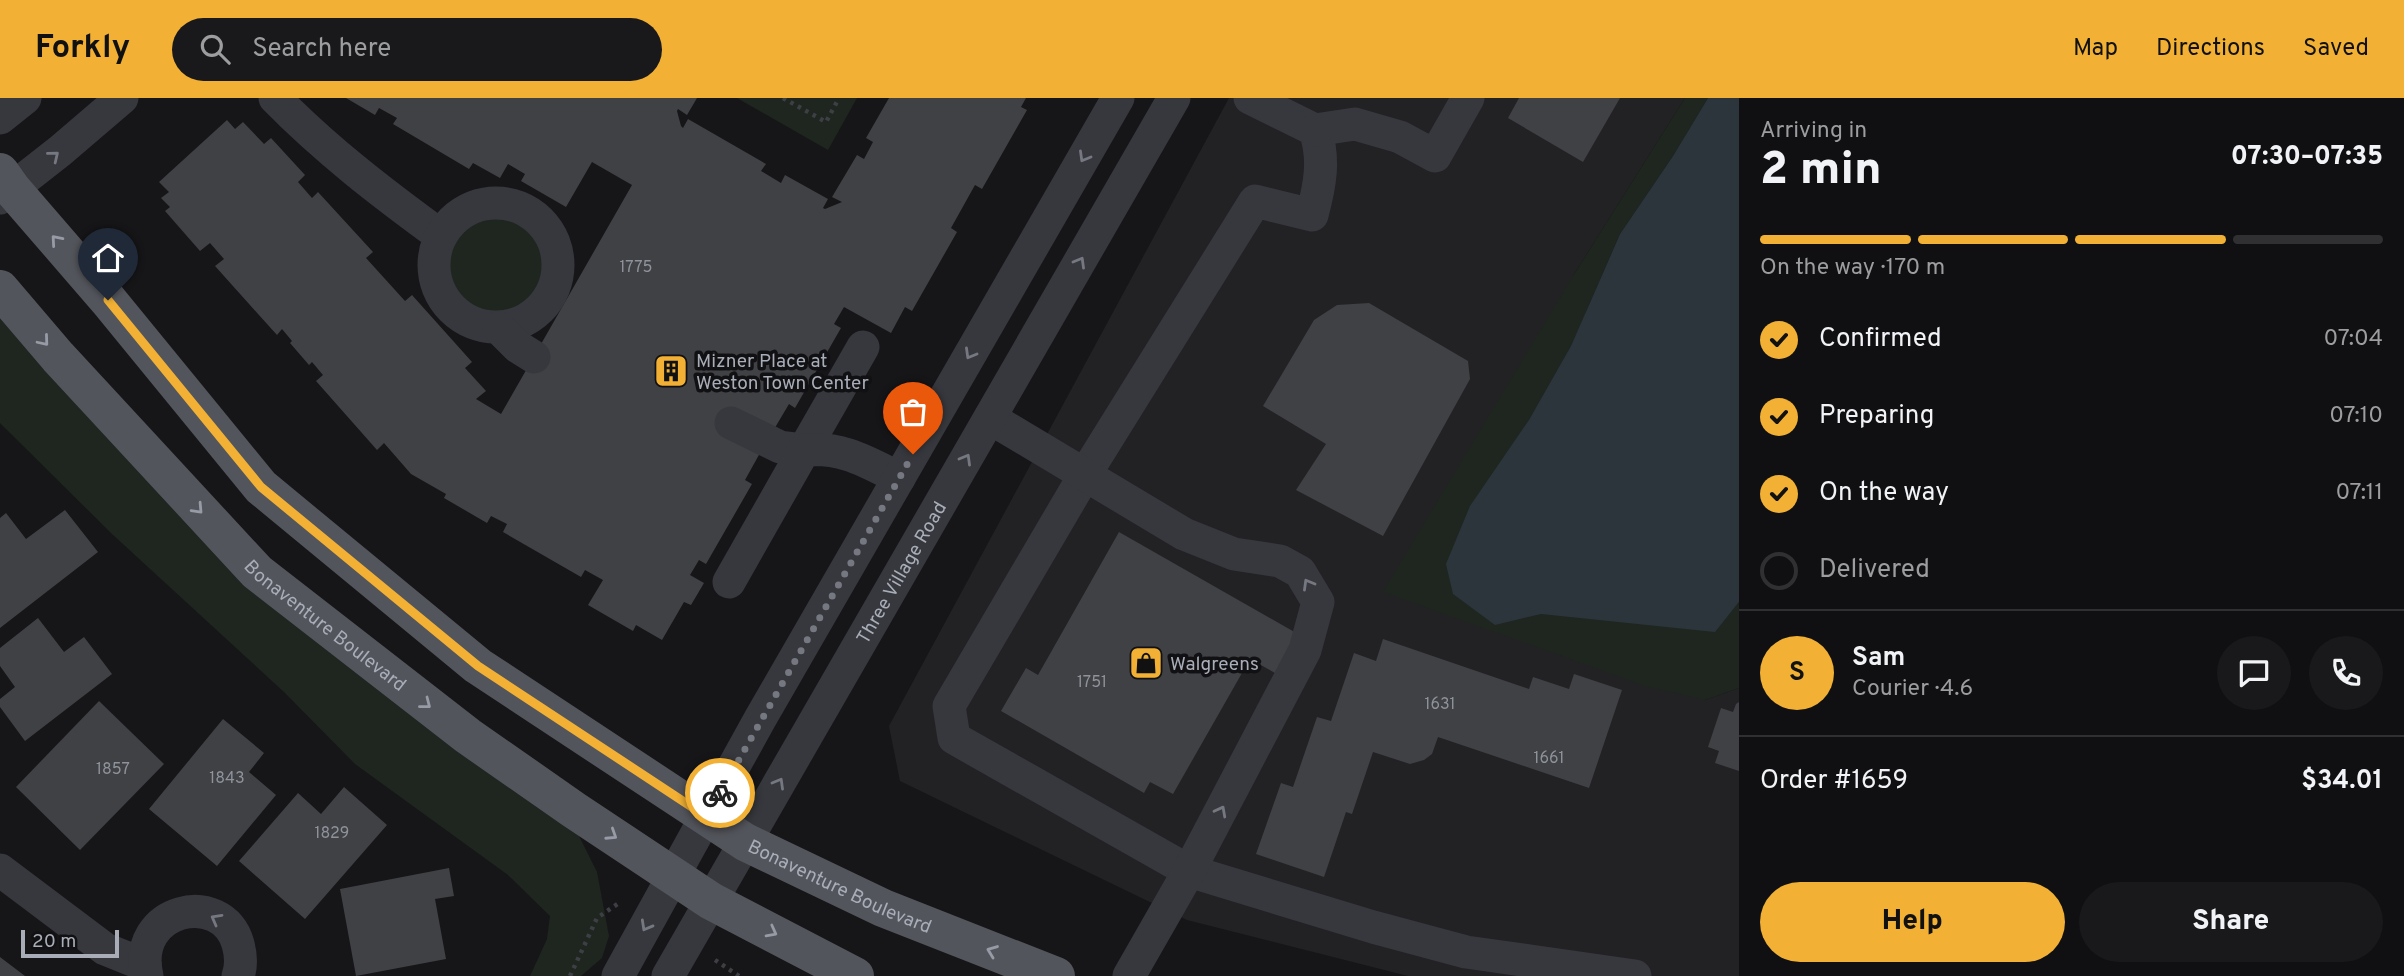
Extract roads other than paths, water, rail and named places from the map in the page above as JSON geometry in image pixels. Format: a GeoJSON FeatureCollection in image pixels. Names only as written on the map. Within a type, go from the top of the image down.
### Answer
{"type":"FeatureCollection","features":[{"type":"Feature","properties":{"kind":"main road","name":"Bonaventure Boulevard"},"geometry":{"type":"LineString","coordinates":[[4,186],[108,300],[261,487],[478,666],[745,842],[883,908],[1056,976]]}},
{"type":"Feature","properties":{"kind":"main road","name":"Bonaventure Boulevard"},"geometry":{"type":"LineString","coordinates":[[0,289],[58,357],[257,572],[468,736],[711,901],[855,976]]}},
{"type":"Feature","properties":{"kind":"street"},"geometry":{"type":"LineString","coordinates":[[0,118],[25,98]]}},
{"type":"Feature","properties":{"kind":"street"},"geometry":{"type":"LineString","coordinates":[[4,186],[122,98]]}},
{"type":"Feature","properties":{"kind":"street"},"geometry":{"type":"LineString","coordinates":[[275,98],[312,136],[379,191],[441,236]]}},
{"type":"Feature","properties":{"kind":"street"},"geometry":{"type":"LineString","coordinates":[[618,976],[1118,98]]}},
{"type":"Feature","properties":{"kind":"street","name":"Three Village Road"},"geometry":{"type":"LineString","coordinates":[[668,976],[1174,98]]}},
{"type":"Feature","properties":{"kind":"street"},"geometry":{"type":"LineString","coordinates":[[1250,98],[1315,130],[1355,124],[1400,137],[1435,156],[1468,98]]}},
{"type":"Feature","properties":{"kind":"street"},"geometry":{"type":"LineString","coordinates":[[1315,130],[1321,149],[1320,187],[1312,215],[1255,201],[1084,475],[949,706],[954,738],[1189,871],[1373,927],[1466,952],[1561,971],[1636,976]]}},
{"type":"Feature","properties":{"kind":"street"},"geometry":{"type":"LineString","coordinates":[[492,202],[513,205],[532,214],[545,227],[555,243],[559,261],[557,279],[550,297],[537,313],[519,324],[499,328],[478,326],[460,317],[446,304],[433,271],[441,236],[454,219],[471,207],[492,202]]}},
{"type":"Feature","properties":{"kind":"street"},"geometry":{"type":"LineString","coordinates":[[499,328],[518,347],[534,357]]}},
{"type":"Feature","properties":{"kind":"street"},"geometry":{"type":"LineString","coordinates":[[729,582],[863,347]]}},
{"type":"Feature","properties":{"kind":"street"},"geometry":{"type":"LineString","coordinates":[[990,418],[1184,534],[1234,554],[1280,561],[1300,572],[1318,601],[1305,650],[1189,871],[1129,976]]}},
{"type":"Feature","properties":{"kind":"street"},"geometry":{"type":"LineString","coordinates":[[731,423],[780,447],[841,452],[900,478]]}},
{"type":"Feature","properties":{"kind":"street"},"geometry":{"type":"LineString","coordinates":[[0,870],[105,949],[146,970],[146,948],[153,932],[164,920],[180,913],[197,911],[213,915],[227,925],[236,939],[241,955],[238,976]]}},
{"type":"Feature","properties":{"kind":"place","name":"Mizner Place at Weston Town Center"},"geometry":{"type":"Point","coordinates":[671,371]}},
{"type":"Feature","properties":{"kind":"place","name":"Walgreens"},"geometry":{"type":"Point","coordinates":[1146,663]}}]}
